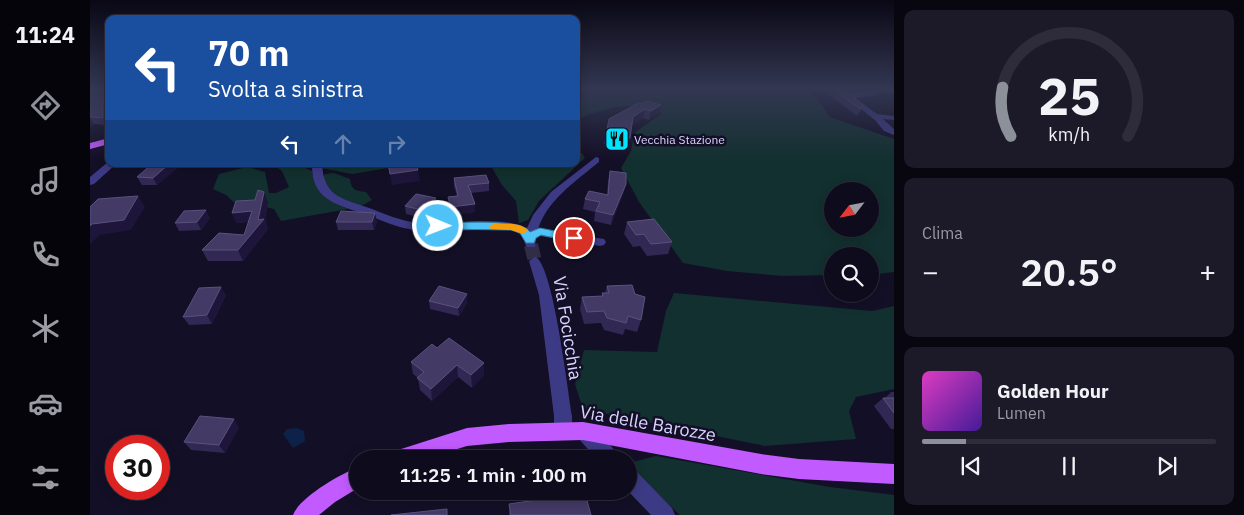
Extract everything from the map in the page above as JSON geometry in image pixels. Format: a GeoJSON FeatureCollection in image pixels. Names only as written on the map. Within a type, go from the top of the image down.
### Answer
{"type":"FeatureCollection","features":[{"type":"Feature","properties":{"kind":"main road"},"geometry":{"type":"LineString","coordinates":[[90,146],[105,142]]}},
{"type":"Feature","properties":{"kind":"main road","name":"Via delle Barozze"},"geometry":{"type":"LineString","coordinates":[[425,450],[460,438],[501,434],[583,431],[761,464],[799,469],[894,474]]}},
{"type":"Feature","properties":{"kind":"main road"},"geometry":{"type":"LineString","coordinates":[[303,515],[328,495],[349,483]]}},
{"type":"Feature","properties":{"kind":"street"},"geometry":{"type":"LineString","coordinates":[[872,113],[887,129],[894,132]]}},
{"type":"Feature","properties":{"kind":"street"},"geometry":{"type":"LineString","coordinates":[[876,116],[894,118]]}},
{"type":"Feature","properties":{"kind":"street"},"geometry":{"type":"LineString","coordinates":[[530,240],[532,227],[547,202],[596,160]]}},
{"type":"Feature","properties":{"kind":"street"},"geometry":{"type":"LineString","coordinates":[[90,182],[108,167]]}},
{"type":"Feature","properties":{"kind":"street"},"geometry":{"type":"LineString","coordinates":[[317,167],[320,186],[327,194],[342,202],[386,219],[425,226],[516,227],[524,231],[530,240]]}},
{"type":"Feature","properties":{"kind":"street"},"geometry":{"type":"LineString","coordinates":[[530,240],[540,232],[600,242]]}},
{"type":"Feature","properties":{"kind":"street","name":"Via Focicchia"},"geometry":{"type":"LineString","coordinates":[[535,261],[546,295],[563,416],[563,431]]}},
{"type":"Feature","properties":{"kind":"street"},"geometry":{"type":"LineString","coordinates":[[583,431],[601,450]]}},
{"type":"Feature","properties":{"kind":"street"},"geometry":{"type":"LineString","coordinates":[[637,486],[665,515]]}},
{"type":"Feature","properties":{"kind":"green space"},"geometry":{"type":"Polygon","coordinates":[[[580,113],[592,113],[584,116],[580,118],[580,113]]]}},
{"type":"Feature","properties":{"kind":"green space"},"geometry":{"type":"Polygon","coordinates":[[[660,113],[827,113],[830,117],[894,139],[894,272],[879,274],[879,247],[824,247],[824,275],[783,276],[727,271],[683,263],[639,202],[621,168],[631,151],[634,133],[661,114],[660,113]]]}},
{"type":"Feature","properties":{"kind":"green space"},"geometry":{"type":"Polygon","coordinates":[[[580,152],[582,153],[585,158],[580,163],[580,152]]]}},
{"type":"Feature","properties":{"kind":"green space"},"geometry":{"type":"Polygon","coordinates":[[[247,167],[265,172],[269,193],[276,193],[289,187],[282,171],[276,167],[303,167],[312,171],[316,185],[320,190],[335,202],[348,209],[281,221],[274,209],[261,206],[238,206],[226,195],[213,189],[219,174],[247,167]]]}},
{"type":"Feature","properties":{"kind":"green space"},"geometry":{"type":"Polygon","coordinates":[[[321,167],[394,167],[352,174],[321,167]]]}},
{"type":"Feature","properties":{"kind":"green space"},"geometry":{"type":"Polygon","coordinates":[[[492,167],[575,167],[539,201],[528,220],[519,223],[516,201],[502,185],[492,167]]]}},
{"type":"Feature","properties":{"kind":"green space"},"geometry":{"type":"Polygon","coordinates":[[[334,173],[350,179],[353,188],[366,192],[372,200],[361,206],[338,197],[329,189],[323,178],[325,174],[334,173]]]}},
{"type":"Feature","properties":{"kind":"green space"},"geometry":{"type":"Polygon","coordinates":[[[674,293],[872,311],[894,306],[894,389],[856,397],[849,411],[856,439],[765,446],[583,409],[575,384],[584,350],[657,352],[666,311],[674,293]]]}},
{"type":"Feature","properties":{"kind":"green space"},"geometry":{"type":"Polygon","coordinates":[[[656,456],[830,487],[894,495],[894,515],[680,515],[637,475],[637,461],[656,456]]]}},
{"type":"Feature","properties":{"kind":"water"},"geometry":{"type":"Polygon","coordinates":[[[297,428],[304,431],[305,441],[293,448],[283,434],[287,429],[297,428]]]}},
{"type":"Feature","properties":{"kind":"building"},"geometry":{"type":"Polygon","coordinates":[[[90,113],[103,113],[103,118],[90,117],[90,113]]]}},
{"type":"Feature","properties":{"kind":"building"},"geometry":{"type":"Polygon","coordinates":[[[620,113],[639,113],[633,117],[630,138],[606,135],[609,119],[620,113]]]}},
{"type":"Feature","properties":{"kind":"building"},"geometry":{"type":"Polygon","coordinates":[[[149,167],[166,167],[153,178],[137,177],[149,167]]]}},
{"type":"Feature","properties":{"kind":"building"},"geometry":{"type":"Polygon","coordinates":[[[389,167],[417,167],[418,170],[390,174],[389,167]]]}},
{"type":"Feature","properties":{"kind":"building"},"geometry":{"type":"Polygon","coordinates":[[[610,171],[626,173],[626,184],[613,215],[596,211],[600,202],[585,199],[589,191],[608,195],[610,171]]]}},
{"type":"Feature","properties":{"kind":"building"},"geometry":{"type":"Polygon","coordinates":[[[486,175],[489,183],[468,185],[475,204],[451,207],[448,197],[458,196],[454,178],[486,175]]]}},
{"type":"Feature","properties":{"kind":"building"},"geometry":{"type":"Polygon","coordinates":[[[258,190],[264,192],[258,220],[264,219],[238,250],[202,250],[219,233],[244,235],[252,211],[232,213],[236,201],[255,200],[258,190]]]}},
{"type":"Feature","properties":{"kind":"building"},"geometry":{"type":"Polygon","coordinates":[[[416,194],[436,198],[426,211],[405,206],[416,194]]]}},
{"type":"Feature","properties":{"kind":"building"},"geometry":{"type":"Polygon","coordinates":[[[138,196],[124,220],[92,224],[90,226],[90,207],[98,199],[138,196]]]}},
{"type":"Feature","properties":{"kind":"building"},"geometry":{"type":"Polygon","coordinates":[[[206,210],[197,222],[175,223],[184,211],[206,210]]]}},
{"type":"Feature","properties":{"kind":"building"},"geometry":{"type":"Polygon","coordinates":[[[341,211],[375,213],[372,222],[336,222],[341,211]]]}},
{"type":"Feature","properties":{"kind":"building"},"geometry":{"type":"Polygon","coordinates":[[[654,219],[672,242],[651,244],[644,234],[636,235],[627,222],[654,219]]]}},
{"type":"Feature","properties":{"kind":"building"},"geometry":{"type":"Polygon","coordinates":[[[632,285],[635,294],[645,297],[641,320],[628,316],[626,323],[607,318],[604,311],[587,312],[582,297],[603,296],[602,293],[609,293],[607,286],[632,285]]]}},
{"type":"Feature","properties":{"kind":"building"},"geometry":{"type":"Polygon","coordinates":[[[439,286],[467,294],[458,308],[429,301],[439,286]]]}},
{"type":"Feature","properties":{"kind":"building"},"geometry":{"type":"Polygon","coordinates":[[[221,287],[207,315],[183,317],[199,288],[221,287]]]}},
{"type":"Feature","properties":{"kind":"building"},"geometry":{"type":"Polygon","coordinates":[[[449,338],[484,363],[471,375],[457,365],[431,389],[417,378],[424,372],[411,362],[432,344],[437,348],[449,338]]]}},
{"type":"Feature","properties":{"kind":"building"},"geometry":{"type":"Polygon","coordinates":[[[883,398],[894,398],[894,413],[883,398]]]}},
{"type":"Feature","properties":{"kind":"building"},"geometry":{"type":"Polygon","coordinates":[[[200,416],[234,419],[219,445],[184,442],[200,416]]]}},
{"type":"Feature","properties":{"kind":"building"},"geometry":{"type":"Polygon","coordinates":[[[537,500],[587,500],[591,515],[511,515],[509,504],[537,500]]]}},
{"type":"Feature","properties":{"kind":"building"},"geometry":{"type":"Polygon","coordinates":[[[447,509],[447,515],[391,515],[447,509]]]}},
{"type":"Feature","properties":{"kind":"tunnel"},"geometry":{"type":"LineString","coordinates":[[531,245],[535,261]]}},
{"type":"Feature","properties":{"kind":"slow traffic"},"geometry":{"type":"LineString","coordinates":[[494,227],[512,227],[523,230]]}},
{"type":"Feature","properties":{"kind":"place","name":"Vecchia Stazione"},"geometry":{"type":"Point","coordinates":[617,139]}},
{"type":"Feature","properties":{"kind":"route"},"geometry":{"type":"LineString","coordinates":[[438,226],[512,227],[524,231],[530,240],[530,236],[540,232],[574,238]]}}]}
